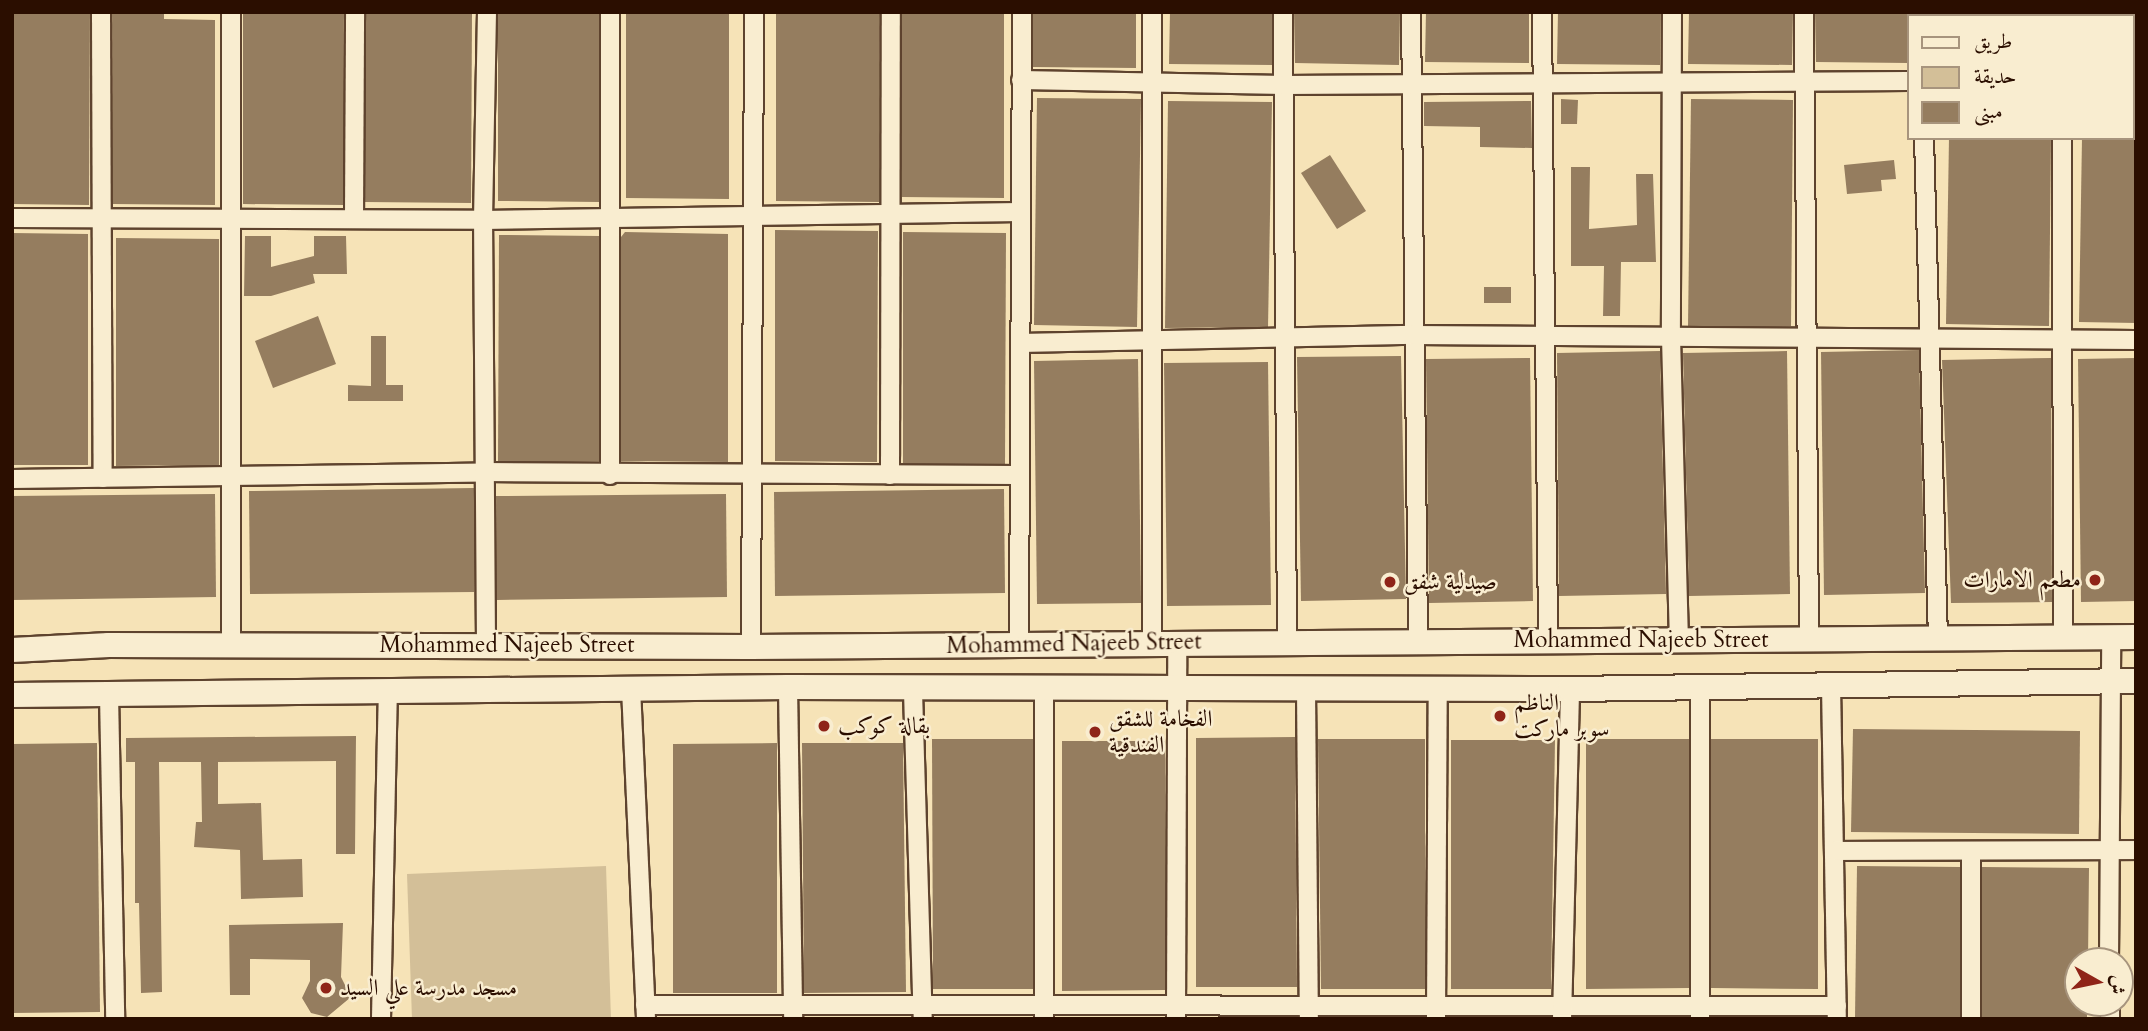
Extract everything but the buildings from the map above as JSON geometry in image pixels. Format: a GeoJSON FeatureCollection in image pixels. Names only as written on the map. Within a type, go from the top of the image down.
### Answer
{"type":"FeatureCollection","features":[{"type":"Feature","properties":{"kind":"main road","name":"Mohammed Najeeb Street"},"geometry":{"type":"LineString","coordinates":[[12,650],[231,644],[486,643],[751,648],[1287,640],[1809,641],[2123,637]]}},
{"type":"Feature","properties":{"kind":"main road","name":"Mohammed Najeeb Street"},"geometry":{"type":"LineString","coordinates":[[12,695],[388,695],[631,688],[788,687],[912,691],[1178,688],[1570,690],[2136,681]]}},
{"type":"Feature","properties":{"kind":"street"},"geometry":{"type":"LineString","coordinates":[[101,12],[103,478]]}},
{"type":"Feature","properties":{"kind":"street"},"geometry":{"type":"LineString","coordinates":[[231,12],[231,644]]}},
{"type":"Feature","properties":{"kind":"street"},"geometry":{"type":"LineString","coordinates":[[354,217],[355,12]]}},
{"type":"Feature","properties":{"kind":"street"},"geometry":{"type":"LineString","coordinates":[[486,643],[483,220],[487,12]]}},
{"type":"Feature","properties":{"kind":"street"},"geometry":{"type":"LineString","coordinates":[[610,12],[610,475]]}},
{"type":"Feature","properties":{"kind":"street"},"geometry":{"type":"LineString","coordinates":[[751,648],[754,12]]}},
{"type":"Feature","properties":{"kind":"street"},"geometry":{"type":"LineString","coordinates":[[890,475],[891,12]]}},
{"type":"Feature","properties":{"kind":"street"},"geometry":{"type":"LineString","coordinates":[[1019,644],[1017,475],[1022,12]]}},
{"type":"Feature","properties":{"kind":"street"},"geometry":{"type":"LineString","coordinates":[[1152,642],[1153,12]]}},
{"type":"Feature","properties":{"kind":"street"},"geometry":{"type":"LineString","coordinates":[[1283,12],[1287,640]]}},
{"type":"Feature","properties":{"kind":"street"},"geometry":{"type":"LineString","coordinates":[[1411,12],[1418,639]]}},
{"type":"Feature","properties":{"kind":"street"},"geometry":{"type":"LineString","coordinates":[[1542,12],[1542,337],[1548,639]]}},
{"type":"Feature","properties":{"kind":"street"},"geometry":{"type":"LineString","coordinates":[[1672,12],[1671,337],[1679,641]]}},
{"type":"Feature","properties":{"kind":"street"},"geometry":{"type":"LineString","coordinates":[[1804,12],[1804,338],[1809,641]]}},
{"type":"Feature","properties":{"kind":"street"},"geometry":{"type":"LineString","coordinates":[[1021,80],[1284,85],[1672,80],[1804,84],[1906,81]]}},
{"type":"Feature","properties":{"kind":"street"},"geometry":{"type":"LineString","coordinates":[[1924,140],[1938,639]]}},
{"type":"Feature","properties":{"kind":"street"},"geometry":{"type":"LineString","coordinates":[[2062,140],[2063,638]]}},
{"type":"Feature","properties":{"kind":"street"},"geometry":{"type":"LineString","coordinates":[[12,218],[354,217],[483,220],[1020,212]]}},
{"type":"Feature","properties":{"kind":"street"},"geometry":{"type":"LineString","coordinates":[[1020,343],[1284,341],[1414,335],[2136,340]]}},
{"type":"Feature","properties":{"kind":"street"},"geometry":{"type":"LineString","coordinates":[[12,479],[232,478],[484,472],[610,475],[1017,475]]}},
{"type":"Feature","properties":{"kind":"street"},"geometry":{"type":"LineString","coordinates":[[2109,947],[2111,681],[2123,637]]}},
{"type":"Feature","properties":{"kind":"street"},"geometry":{"type":"LineString","coordinates":[[1176,1012],[1177,642]]}},
{"type":"Feature","properties":{"kind":"street"},"geometry":{"type":"LineString","coordinates":[[631,688],[645,1012],[1837,1012],[1831,685]]}},
{"type":"Feature","properties":{"kind":"street"},"geometry":{"type":"LineString","coordinates":[[788,687],[793,1012]]}},
{"type":"Feature","properties":{"kind":"street"},"geometry":{"type":"LineString","coordinates":[[1700,687],[1700,1012]]}},
{"type":"Feature","properties":{"kind":"street"},"geometry":{"type":"LineString","coordinates":[[1044,689],[1044,1012]]}},
{"type":"Feature","properties":{"kind":"street"},"geometry":{"type":"LineString","coordinates":[[1306,689],[1309,1012]]}},
{"type":"Feature","properties":{"kind":"street"},"geometry":{"type":"LineString","coordinates":[[1436,1012],[1438,689]]}},
{"type":"Feature","properties":{"kind":"street"},"geometry":{"type":"LineString","coordinates":[[1562,1011],[1570,690]]}},
{"type":"Feature","properties":{"kind":"street"},"geometry":{"type":"LineString","coordinates":[[912,691],[923,1012]]}},
{"type":"Feature","properties":{"kind":"street"},"geometry":{"type":"LineString","coordinates":[[109,694],[115,1019]]}},
{"type":"Feature","properties":{"kind":"street"},"geometry":{"type":"LineString","coordinates":[[381,1019],[388,695]]}},
{"type":"Feature","properties":{"kind":"street"},"geometry":{"type":"LineString","coordinates":[[1835,851],[2136,850]]}},
{"type":"Feature","properties":{"kind":"street"},"geometry":{"type":"LineString","coordinates":[[1971,852],[1971,1019]]}},
{"type":"Feature","properties":{"kind":"green space"},"geometry":{"type":"Polygon","coordinates":[[[606,866],[611,1019],[412,1019],[407,874],[606,866]]]}},
{"type":"Feature","properties":{"kind":"place","name":"مطعم الامارات"},"geometry":{"type":"Point","coordinates":[2095,580]}},
{"type":"Feature","properties":{"kind":"place","name":"صيدلية شفق"},"geometry":{"type":"Point","coordinates":[1390,582]}},
{"type":"Feature","properties":{"kind":"place","name":"الناظم سوبر ماركت"},"geometry":{"type":"Point","coordinates":[1500,716]}},
{"type":"Feature","properties":{"kind":"place","name":"بقالة كوكب"},"geometry":{"type":"Point","coordinates":[824,726]}},
{"type":"Feature","properties":{"kind":"place","name":"الفخامة للشقق الفندقية"},"geometry":{"type":"Point","coordinates":[1095,732]}},
{"type":"Feature","properties":{"kind":"place","name":"مسجد مدرسة علي السيد"},"geometry":{"type":"Point","coordinates":[326,988]}}]}
